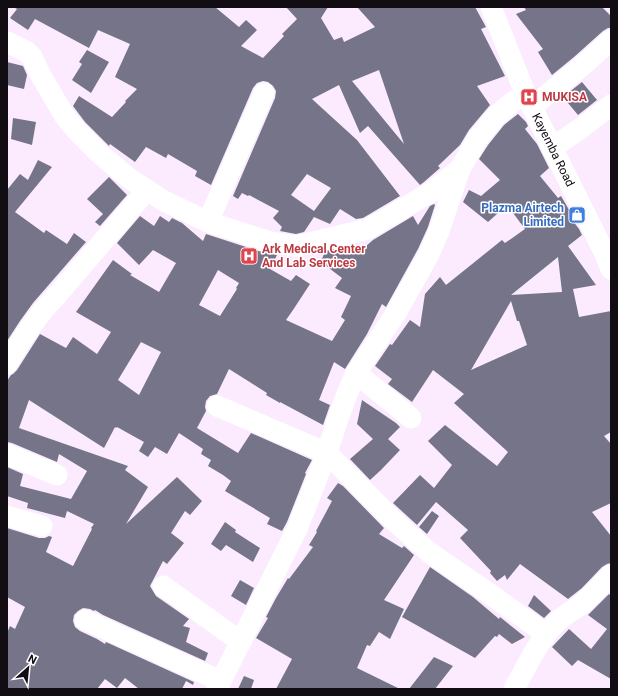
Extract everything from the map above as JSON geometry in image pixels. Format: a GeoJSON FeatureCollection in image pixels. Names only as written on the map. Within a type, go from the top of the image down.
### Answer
{"type":"FeatureCollection","features":[{"type":"Feature","properties":{"kind":"street","name":"Kayemba Road"},"geometry":{"type":"LineString","coordinates":[[491,7],[528,100],[605,254],[611,269]]}},
{"type":"Feature","properties":{"kind":"street"},"geometry":{"type":"LineString","coordinates":[[84,620],[219,685],[297,529],[356,373],[396,313],[429,254],[439,231],[460,169],[478,138],[497,114],[513,102],[528,100],[582,66],[611,40]]}},
{"type":"Feature","properties":{"kind":"street"},"geometry":{"type":"LineString","coordinates":[[7,42],[27,52],[32,57],[52,95],[76,130],[100,154],[130,179],[164,201],[208,222],[270,242],[296,246],[368,229],[431,192],[460,169]]}},
{"type":"Feature","properties":{"kind":"street"},"geometry":{"type":"LineString","coordinates":[[208,222],[264,93]]}},
{"type":"Feature","properties":{"kind":"street"},"geometry":{"type":"LineString","coordinates":[[552,148],[611,105]]}},
{"type":"Feature","properties":{"kind":"street"},"geometry":{"type":"LineString","coordinates":[[7,364],[26,334],[48,305],[147,190]]}},
{"type":"Feature","properties":{"kind":"street"},"geometry":{"type":"LineString","coordinates":[[356,373],[411,418]]}},
{"type":"Feature","properties":{"kind":"street"},"geometry":{"type":"LineString","coordinates":[[217,406],[327,453],[392,519],[430,553],[546,634]]}},
{"type":"Feature","properties":{"kind":"street"},"geometry":{"type":"LineString","coordinates":[[7,454],[57,475]]}},
{"type":"Feature","properties":{"kind":"street"},"geometry":{"type":"LineString","coordinates":[[7,516],[42,526]]}},
{"type":"Feature","properties":{"kind":"street"},"geometry":{"type":"LineString","coordinates":[[514,689],[533,653],[546,634],[558,621],[582,604],[611,574]]}},
{"type":"Feature","properties":{"kind":"street"},"geometry":{"type":"LineString","coordinates":[[163,586],[241,642]]}},
{"type":"Feature","properties":{"kind":"building"},"geometry":{"type":"Polygon","coordinates":[[[13,7],[215,7],[239,27],[246,20],[257,30],[241,46],[263,58],[284,36],[282,34],[297,19],[286,7],[328,7],[321,18],[334,40],[342,37],[344,42],[375,27],[357,7],[475,7],[486,27],[481,29],[505,76],[477,86],[490,105],[469,130],[460,145],[438,166],[440,168],[420,185],[368,126],[360,133],[339,85],[312,99],[357,140],[400,196],[363,218],[356,219],[340,209],[330,224],[314,217],[304,232],[296,234],[280,231],[282,227],[273,218],[279,211],[249,195],[248,196],[242,193],[238,199],[233,196],[275,98],[276,91],[273,86],[268,82],[263,81],[257,83],[253,88],[211,185],[195,176],[197,171],[168,154],[166,158],[146,147],[135,162],[110,144],[109,146],[85,122],[73,106],[79,96],[112,117],[126,102],[125,101],[137,89],[115,77],[130,44],[98,30],[89,48],[35,19],[28,30],[10,18],[17,9],[13,7]],[[379,70],[352,81],[404,144],[379,70]],[[307,174],[291,195],[314,211],[331,188],[307,174]]]}},
{"type":"Feature","properties":{"kind":"building"},"geometry":{"type":"Polygon","coordinates":[[[524,7],[602,7],[611,16],[611,28],[603,31],[552,75],[538,52],[543,49],[516,14],[526,10],[524,7]]]}},
{"type":"Feature","properties":{"kind":"building"},"geometry":{"type":"Polygon","coordinates":[[[87,50],[109,62],[91,93],[72,80],[82,64],[79,62],[87,50]]]}},
{"type":"Feature","properties":{"kind":"building"},"geometry":{"type":"Polygon","coordinates":[[[7,62],[23,66],[27,75],[24,89],[7,85],[7,62]]]}},
{"type":"Feature","properties":{"kind":"building"},"geometry":{"type":"Polygon","coordinates":[[[582,82],[597,100],[578,115],[563,97],[582,82]]]}},
{"type":"Feature","properties":{"kind":"building"},"geometry":{"type":"Polygon","coordinates":[[[518,114],[526,122],[528,126],[525,129],[537,144],[549,168],[540,176],[558,198],[561,196],[572,215],[570,217],[582,235],[568,246],[596,285],[573,289],[579,317],[611,311],[611,432],[604,436],[611,444],[611,503],[592,512],[611,536],[611,563],[602,567],[582,588],[568,599],[520,564],[507,580],[505,575],[497,581],[490,573],[491,571],[460,538],[468,530],[436,502],[417,525],[393,503],[420,475],[434,488],[452,465],[428,441],[445,425],[497,466],[508,452],[454,403],[464,394],[433,370],[412,402],[388,384],[392,379],[375,366],[390,344],[392,345],[410,320],[420,327],[425,294],[440,277],[446,285],[502,240],[505,243],[525,229],[507,205],[488,222],[463,202],[469,190],[481,196],[500,180],[479,159],[504,125],[518,114]],[[558,257],[511,295],[562,292],[558,257]],[[511,301],[471,370],[527,345],[511,301]]]}},
{"type":"Feature","properties":{"kind":"building"},"geometry":{"type":"Polygon","coordinates":[[[13,118],[36,122],[32,145],[11,139],[13,118]]]}},
{"type":"Feature","properties":{"kind":"building"},"geometry":{"type":"Polygon","coordinates":[[[38,160],[52,167],[15,212],[44,233],[46,230],[67,244],[74,233],[86,242],[33,303],[7,341],[7,190],[20,174],[28,180],[38,160]]]}},
{"type":"Feature","properties":{"kind":"building"},"geometry":{"type":"Polygon","coordinates":[[[109,177],[127,195],[100,226],[95,222],[103,214],[87,199],[109,177]]]}},
{"type":"Feature","properties":{"kind":"building"},"geometry":{"type":"Polygon","coordinates":[[[435,205],[428,227],[418,249],[386,307],[382,304],[367,334],[345,369],[334,362],[319,400],[330,405],[323,425],[266,395],[267,393],[229,369],[217,394],[210,396],[206,401],[206,411],[197,428],[238,453],[251,433],[312,460],[305,473],[306,474],[287,522],[282,531],[267,524],[270,518],[225,491],[231,481],[208,466],[211,460],[201,454],[203,449],[179,433],[167,454],[155,447],[148,457],[139,451],[144,442],[115,427],[104,448],[29,400],[19,428],[128,466],[125,470],[148,487],[126,524],[177,477],[202,501],[190,515],[185,511],[171,533],[184,543],[167,564],[163,561],[150,586],[156,596],[189,619],[183,626],[190,628],[186,642],[208,653],[205,661],[95,610],[83,608],[74,615],[73,621],[75,627],[80,631],[105,644],[106,642],[194,682],[193,685],[186,681],[182,689],[139,689],[125,678],[117,688],[105,679],[97,689],[7,689],[7,633],[10,626],[15,629],[25,607],[7,597],[7,528],[39,538],[49,536],[52,537],[46,552],[73,566],[94,524],[67,511],[65,518],[27,508],[28,503],[7,496],[7,467],[23,474],[20,486],[71,499],[87,471],[59,454],[57,462],[7,442],[7,381],[17,370],[40,334],[66,348],[73,337],[97,354],[111,332],[76,312],[113,260],[132,274],[130,275],[159,292],[176,263],[153,250],[139,265],[117,243],[140,216],[154,226],[160,216],[169,222],[172,218],[182,223],[203,241],[206,234],[258,251],[277,255],[270,269],[291,281],[296,275],[310,284],[286,320],[332,341],[345,320],[341,317],[351,296],[335,288],[342,278],[321,262],[325,251],[346,246],[358,253],[373,240],[413,216],[418,225],[430,206],[435,205]],[[218,270],[199,305],[220,316],[237,289],[236,288],[239,283],[218,270]],[[141,342],[118,380],[139,395],[161,352],[141,342]]]}},
{"type":"Feature","properties":{"kind":"building"},"geometry":{"type":"Polygon","coordinates":[[[362,400],[400,427],[388,439],[400,450],[370,480],[350,459],[373,439],[357,424],[362,400]]]}},
{"type":"Feature","properties":{"kind":"building"},"geometry":{"type":"Polygon","coordinates":[[[338,483],[343,486],[384,528],[379,534],[402,548],[404,546],[414,555],[384,600],[404,609],[390,639],[379,632],[370,646],[367,645],[357,668],[400,689],[276,689],[292,659],[256,638],[288,578],[289,579],[313,547],[309,545],[332,501],[327,498],[338,483]]]}},
{"type":"Feature","properties":{"kind":"building"},"geometry":{"type":"Polygon","coordinates":[[[432,511],[439,516],[427,534],[419,527],[432,511]]]}},
{"type":"Feature","properties":{"kind":"building"},"geometry":{"type":"Polygon","coordinates":[[[225,522],[236,530],[235,532],[260,548],[253,562],[226,545],[221,551],[211,544],[225,522]]]}},
{"type":"Feature","properties":{"kind":"building"},"geometry":{"type":"Polygon","coordinates":[[[430,567],[473,597],[499,619],[500,617],[525,637],[512,644],[499,634],[497,637],[495,636],[475,658],[402,617],[430,567]]]}},
{"type":"Feature","properties":{"kind":"building"},"geometry":{"type":"Polygon","coordinates":[[[240,580],[254,588],[246,605],[231,596],[240,580]]]}},
{"type":"Feature","properties":{"kind":"building"},"geometry":{"type":"Polygon","coordinates":[[[609,594],[611,596],[611,679],[578,660],[572,666],[552,647],[569,629],[591,649],[607,629],[588,615],[609,594]]]}},
{"type":"Feature","properties":{"kind":"building"},"geometry":{"type":"Polygon","coordinates":[[[534,595],[551,611],[544,618],[528,606],[534,595]]]}},
{"type":"Feature","properties":{"kind":"building"},"geometry":{"type":"Polygon","coordinates":[[[434,657],[453,666],[435,689],[409,689],[434,657]]]}},
{"type":"Feature","properties":{"kind":"building"},"geometry":{"type":"Polygon","coordinates":[[[244,676],[254,680],[251,689],[238,689],[244,676]]]}},
{"type":"Feature","properties":{"kind":"place","name":"MUKISA"},"geometry":{"type":"Point","coordinates":[529,97]}},
{"type":"Feature","properties":{"kind":"place","name":"Plazma Airtech Limited"},"geometry":{"type":"Point","coordinates":[577,215]}},
{"type":"Feature","properties":{"kind":"place","name":"Ark Medical Center And Lab Services"},"geometry":{"type":"Point","coordinates":[249,256]}}]}
